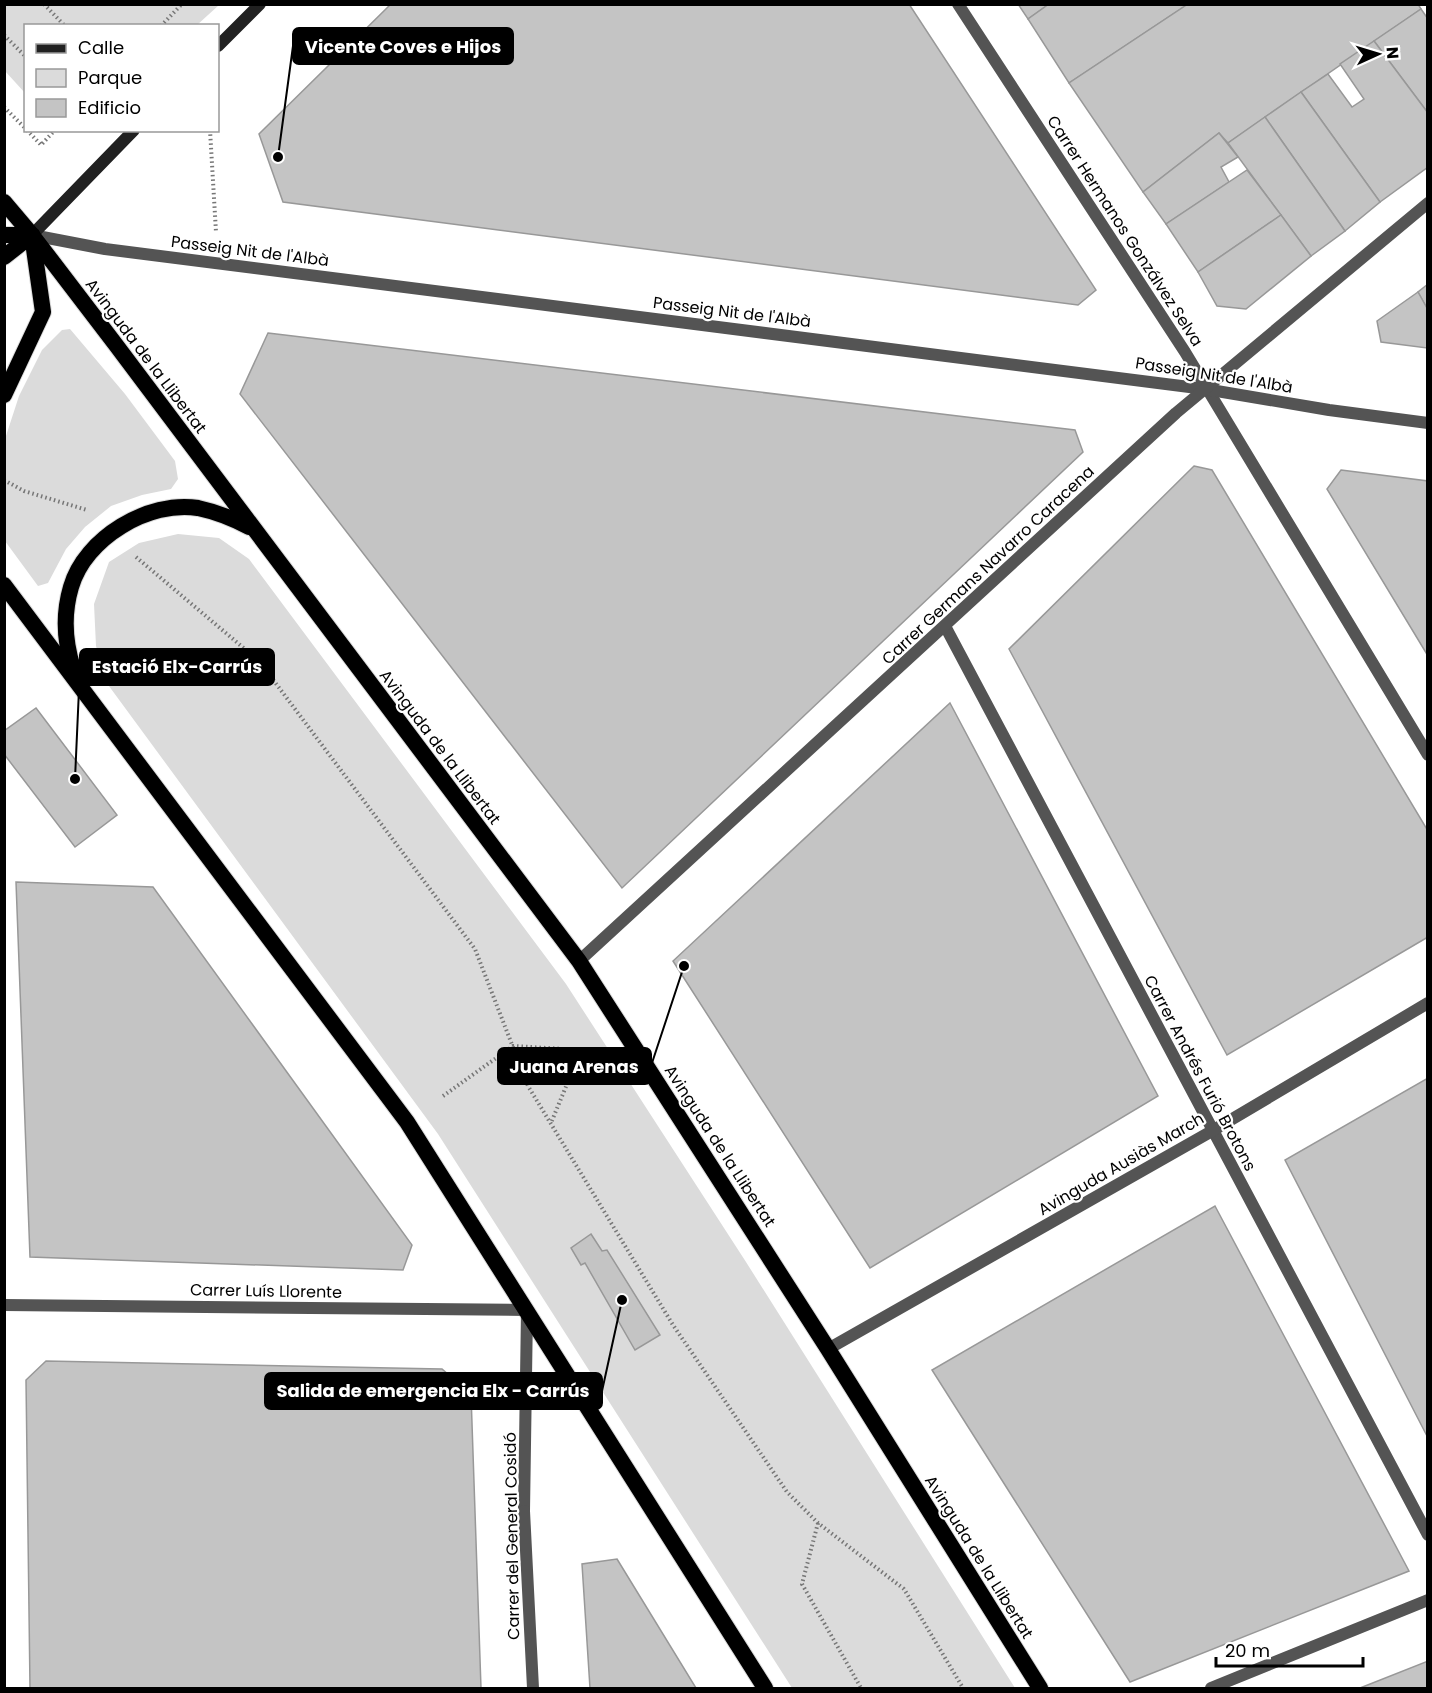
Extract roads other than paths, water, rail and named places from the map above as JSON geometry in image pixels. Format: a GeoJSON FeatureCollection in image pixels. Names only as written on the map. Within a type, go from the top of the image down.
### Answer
{"type":"FeatureCollection","features":[{"type":"Feature","properties":{"kind":"highway","name":"Avinguda de la Llibertat"},"geometry":{"type":"LineString","coordinates":[[4,202],[32,234],[579,962],[828,1349],[1040,1689]]}},
{"type":"Feature","properties":{"kind":"highway"},"geometry":{"type":"LineString","coordinates":[[4,235],[32,234]]}},
{"type":"Feature","properties":{"kind":"highway"},"geometry":{"type":"LineString","coordinates":[[4,257],[32,234]]}},
{"type":"Feature","properties":{"kind":"highway"},"geometry":{"type":"LineString","coordinates":[[4,395],[43,312],[32,234]]}},
{"type":"Feature","properties":{"kind":"highway","name":"Avinguda de la Llibertat"},"geometry":{"type":"LineString","coordinates":[[76,678],[66,648],[65,615],[72,584],[88,556],[110,533],[136,517],[165,509],[196,508],[225,515],[253,529]]}},
{"type":"Feature","properties":{"kind":"highway","name":"Avinguda de la Llibertat"},"geometry":{"type":"LineString","coordinates":[[4,585],[407,1122],[765,1689]]}},
{"type":"Feature","properties":{"kind":"main road"},"geometry":{"type":"LineString","coordinates":[[219,45],[260,4]]}},
{"type":"Feature","properties":{"kind":"main road"},"geometry":{"type":"LineString","coordinates":[[32,234],[132,132]]}},
{"type":"Feature","properties":{"kind":"street","name":"Carrer Hermanos Gonzálvez Selva"},"geometry":{"type":"LineString","coordinates":[[958,4],[1245,449],[1428,755]]}},
{"type":"Feature","properties":{"kind":"street","name":"Carrer Germans Navarro Caracena"},"geometry":{"type":"LineString","coordinates":[[579,962],[1176,413],[1428,203]]}},
{"type":"Feature","properties":{"kind":"street","name":"Passeig Nit de l'Albà"},"geometry":{"type":"LineString","coordinates":[[32,234],[105,249],[1205,389],[1329,410],[1428,423]]}},
{"type":"Feature","properties":{"kind":"street","name":"Carrer Andrés Furió Brotons"},"geometry":{"type":"LineString","coordinates":[[945,626],[1428,1535]]}},
{"type":"Feature","properties":{"kind":"street","name":"Avinguda Ausiàs March"},"geometry":{"type":"LineString","coordinates":[[828,1349],[1212,1131],[1428,1003]]}},
{"type":"Feature","properties":{"kind":"street","name":"Carrer Luís Llorente"},"geometry":{"type":"LineString","coordinates":[[4,1305],[527,1310]]}},
{"type":"Feature","properties":{"kind":"street","name":"Carrer del General Cosidó"},"geometry":{"type":"LineString","coordinates":[[527,1310],[524,1511],[533,1689]]}},
{"type":"Feature","properties":{"kind":"street"},"geometry":{"type":"LineString","coordinates":[[1211,1689],[1428,1600]]}},
{"type":"Feature","properties":{"kind":"place","name":"Vicente Coves e Hijos"},"geometry":{"type":"Point","coordinates":[278,157]}},
{"type":"Feature","properties":{"kind":"place","name":"Estació Elx-Carrús"},"geometry":{"type":"Point","coordinates":[75,779]}},
{"type":"Feature","properties":{"kind":"place","name":"Juana Arenas"},"geometry":{"type":"Point","coordinates":[684,966]}},
{"type":"Feature","properties":{"kind":"place","name":"Salida de emergencia Elx - Carrús"},"geometry":{"type":"Point","coordinates":[622,1300]}}]}
